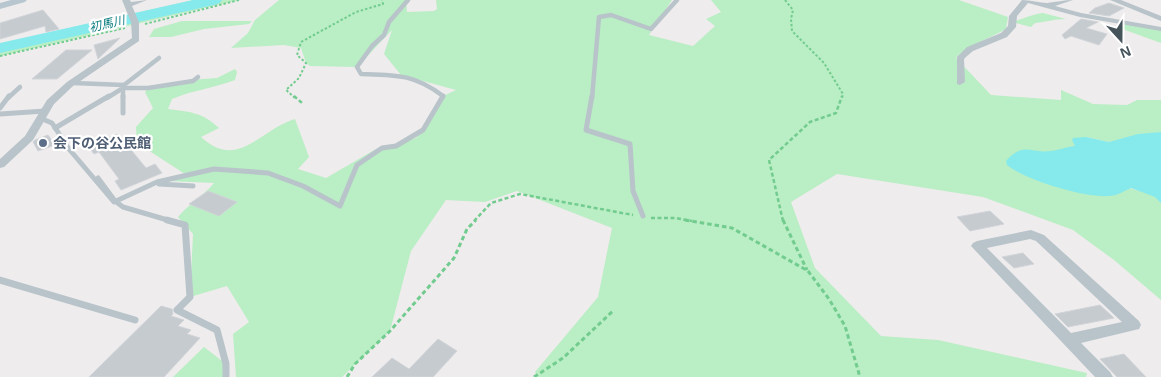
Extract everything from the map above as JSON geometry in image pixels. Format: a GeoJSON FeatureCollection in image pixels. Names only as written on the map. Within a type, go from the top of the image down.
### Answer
{"type":"FeatureCollection","features":[{"type":"Feature","properties":{"kind":"main road"},"geometry":{"type":"LineString","coordinates":[[0,6],[22,0]]}},
{"type":"Feature","properties":{"kind":"street"},"geometry":{"type":"LineString","coordinates":[[0,165],[29,138],[50,102],[72,83],[136,39],[134,21],[128,2],[143,0]]}},
{"type":"Feature","properties":{"kind":"street"},"geometry":{"type":"LineString","coordinates":[[960,82],[960,59],[964,54],[970,49],[1004,35],[1012,28],[1014,16],[1026,0],[1080,15],[1161,29]]}},
{"type":"Feature","properties":{"kind":"street"},"geometry":{"type":"LineString","coordinates":[[1046,6],[1069,0]]}},
{"type":"Feature","properties":{"kind":"street"},"geometry":{"type":"LineString","coordinates":[[1114,0],[1161,19]]}},
{"type":"Feature","properties":{"kind":"street"},"geometry":{"type":"LineString","coordinates":[[1068,340],[1134,325],[1040,238],[1031,234],[977,246],[1068,340],[1105,377]]}},
{"type":"Feature","properties":{"kind":"lane"},"geometry":{"type":"LineString","coordinates":[[114,202],[154,184],[186,174],[214,169],[268,173],[303,186],[340,206],[357,165],[382,148],[396,146],[423,130],[443,96],[430,86],[400,75],[361,74],[357,66],[372,46],[384,35],[389,22],[408,0]]}},
{"type":"Feature","properties":{"kind":"lane"},"geometry":{"type":"LineString","coordinates":[[643,216],[633,192],[630,144],[586,130],[593,94],[599,17],[611,15],[651,29],[677,0]]}},
{"type":"Feature","properties":{"kind":"lane"},"geometry":{"type":"LineString","coordinates":[[55,128],[123,86],[159,58]]}},
{"type":"Feature","properties":{"kind":"lane"},"geometry":{"type":"LineString","coordinates":[[72,83],[148,88],[193,81],[198,77]]}},
{"type":"Feature","properties":{"kind":"lane"},"geometry":{"type":"LineString","coordinates":[[122,113],[123,86]]}},
{"type":"Feature","properties":{"kind":"lane"},"geometry":{"type":"LineString","coordinates":[[0,108],[4,101],[20,87]]}},
{"type":"Feature","properties":{"kind":"lane"},"geometry":{"type":"LineString","coordinates":[[0,114],[42,114],[52,124],[79,161],[106,186],[114,202],[152,217],[185,225],[190,297],[177,310],[217,330],[226,364],[226,377]]}},
{"type":"Feature","properties":{"kind":"lane"},"geometry":{"type":"LineString","coordinates":[[154,184],[193,186]]}},
{"type":"Feature","properties":{"kind":"lane"},"geometry":{"type":"LineString","coordinates":[[0,280],[135,320]]}},
{"type":"Feature","properties":{"kind":"path"},"geometry":{"type":"LineString","coordinates":[[0,56],[134,21],[239,0]]}},
{"type":"Feature","properties":{"kind":"path"},"geometry":{"type":"LineString","coordinates":[[302,103],[286,90],[299,78],[306,63],[297,55],[301,42],[356,12],[383,4],[382,0]]}},
{"type":"Feature","properties":{"kind":"path"},"geometry":{"type":"LineString","coordinates":[[785,0],[792,10],[790,18],[792,32],[796,39],[816,53],[835,77],[844,94],[836,113],[810,122],[769,160],[783,221],[808,271],[829,299],[845,326],[860,377]]}},
{"type":"Feature","properties":{"kind":"path"},"geometry":{"type":"LineString","coordinates":[[347,377],[355,364],[390,332],[454,258],[467,229],[491,202],[520,194],[643,216],[675,218],[732,228],[808,271]]}},
{"type":"Feature","properties":{"kind":"path"},"geometry":{"type":"LineString","coordinates":[[534,377],[563,358],[614,310]]}},
{"type":"Feature","properties":{"kind":"green space"},"geometry":{"type":"Polygon","coordinates":[[[193,0],[239,0],[0,56],[0,44],[193,0]]]}},
{"type":"Feature","properties":{"kind":"green space"},"geometry":{"type":"Polygon","coordinates":[[[279,0],[406,0],[407,12],[434,11],[437,9],[436,0],[672,0],[649,35],[693,46],[715,26],[706,19],[721,12],[711,0],[959,0],[1008,17],[1006,29],[973,45],[956,58],[991,95],[1061,100],[1061,90],[1093,104],[1127,105],[1137,100],[1161,100],[1161,132],[1109,142],[1086,137],[1097,179],[1161,197],[1161,300],[1114,260],[1073,230],[983,197],[837,174],[791,202],[815,268],[881,336],[938,340],[1087,373],[1086,377],[537,377],[535,372],[598,297],[612,228],[517,191],[485,202],[446,200],[411,251],[390,331],[342,377],[236,377],[233,334],[249,322],[227,286],[190,297],[193,234],[178,217],[214,183],[169,181],[185,174],[137,143],[136,127],[153,108],[145,92],[148,88],[189,80],[217,78],[235,69],[237,72],[235,80],[172,99],[168,109],[195,114],[213,123],[219,128],[201,137],[214,146],[226,150],[238,149],[248,145],[282,124],[295,119],[309,157],[298,169],[326,178],[376,149],[416,138],[422,132],[441,97],[456,90],[401,75],[384,54],[392,30],[357,67],[310,66],[306,63],[301,48],[284,45],[231,48],[248,33],[255,20],[279,0]]]}},
{"type":"Feature","properties":{"kind":"green space"},"geometry":{"type":"Polygon","coordinates":[[[1043,13],[1066,19],[1035,23],[1031,27],[1016,23],[1016,21],[1043,13]]]}},
{"type":"Feature","properties":{"kind":"green space"},"geometry":{"type":"Polygon","coordinates":[[[182,21],[252,21],[249,24],[204,29],[171,37],[149,37],[154,29],[182,21]]]}},
{"type":"Feature","properties":{"kind":"green space"},"geometry":{"type":"Polygon","coordinates":[[[1122,24],[1161,30],[1161,43],[1125,30],[1122,24]]]}},
{"type":"Feature","properties":{"kind":"green space"},"geometry":{"type":"Polygon","coordinates":[[[204,347],[226,364],[226,377],[173,377],[204,347]]]}},
{"type":"Feature","properties":{"kind":"water"},"geometry":{"type":"Polygon","coordinates":[[[1161,132],[1161,203],[1155,197],[1131,188],[1118,194],[1098,196],[1056,187],[1016,171],[1007,165],[1006,161],[1018,151],[1051,151],[1075,146],[1073,138],[1086,137],[1109,142],[1138,134],[1161,132]]]}},
{"type":"Feature","properties":{"kind":"building"},"geometry":{"type":"Polygon","coordinates":[[[1109,3],[1124,8],[1109,16],[1089,13],[1095,8],[1109,3]]]}},
{"type":"Feature","properties":{"kind":"building"},"geometry":{"type":"Polygon","coordinates":[[[43,10],[59,29],[46,32],[45,26],[0,39],[0,23],[43,10]]]}},
{"type":"Feature","properties":{"kind":"building"},"geometry":{"type":"Polygon","coordinates":[[[1081,19],[1098,22],[1086,28],[1107,34],[1099,45],[1071,36],[1065,39],[1062,35],[1081,19]]]}},
{"type":"Feature","properties":{"kind":"building"},"geometry":{"type":"Polygon","coordinates":[[[120,38],[99,58],[98,59],[94,45],[120,38]]]}},
{"type":"Feature","properties":{"kind":"building"},"geometry":{"type":"Polygon","coordinates":[[[66,50],[92,50],[57,79],[32,79],[66,50]]]}},
{"type":"Feature","properties":{"kind":"building"},"geometry":{"type":"Polygon","coordinates":[[[118,134],[146,168],[155,164],[162,173],[121,190],[115,181],[119,179],[99,152],[94,154],[88,146],[118,134]]]}},
{"type":"Feature","properties":{"kind":"building","name":"会下の谷公民館"},"geometry":{"type":"Polygon","coordinates":[[[48,135],[55,145],[38,151],[33,142],[48,135]]]}},
{"type":"Feature","properties":{"kind":"building"},"geometry":{"type":"Polygon","coordinates":[[[208,191],[237,202],[219,216],[189,204],[208,191]]]}},
{"type":"Feature","properties":{"kind":"building"},"geometry":{"type":"Polygon","coordinates":[[[990,211],[1004,224],[970,231],[957,217],[990,211]]]}},
{"type":"Feature","properties":{"kind":"building"},"geometry":{"type":"Polygon","coordinates":[[[1023,253],[1034,264],[1014,268],[1002,257],[1023,253]]]}},
{"type":"Feature","properties":{"kind":"building"},"geometry":{"type":"Polygon","coordinates":[[[1100,305],[1114,318],[1068,327],[1055,314],[1100,305]]]}},
{"type":"Feature","properties":{"kind":"building"},"geometry":{"type":"Polygon","coordinates":[[[161,306],[172,309],[173,314],[171,316],[184,320],[178,326],[191,330],[187,334],[200,338],[164,377],[89,377],[161,306]]]}},
{"type":"Feature","properties":{"kind":"building"},"geometry":{"type":"Polygon","coordinates":[[[438,339],[457,351],[433,377],[372,377],[392,358],[409,369],[438,339]]]}},
{"type":"Feature","properties":{"kind":"building"},"geometry":{"type":"Polygon","coordinates":[[[1124,354],[1146,377],[1117,377],[1100,359],[1124,354]]]}},
{"type":"Feature","properties":{"kind":"waterway","name":"初馬川"},"geometry":{"type":"LineString","coordinates":[[0,48],[214,0]]}},
{"type":"Feature","properties":{"kind":"place","name":"会下の谷公民館"},"geometry":{"type":"Point","coordinates":[43,143]}}]}
